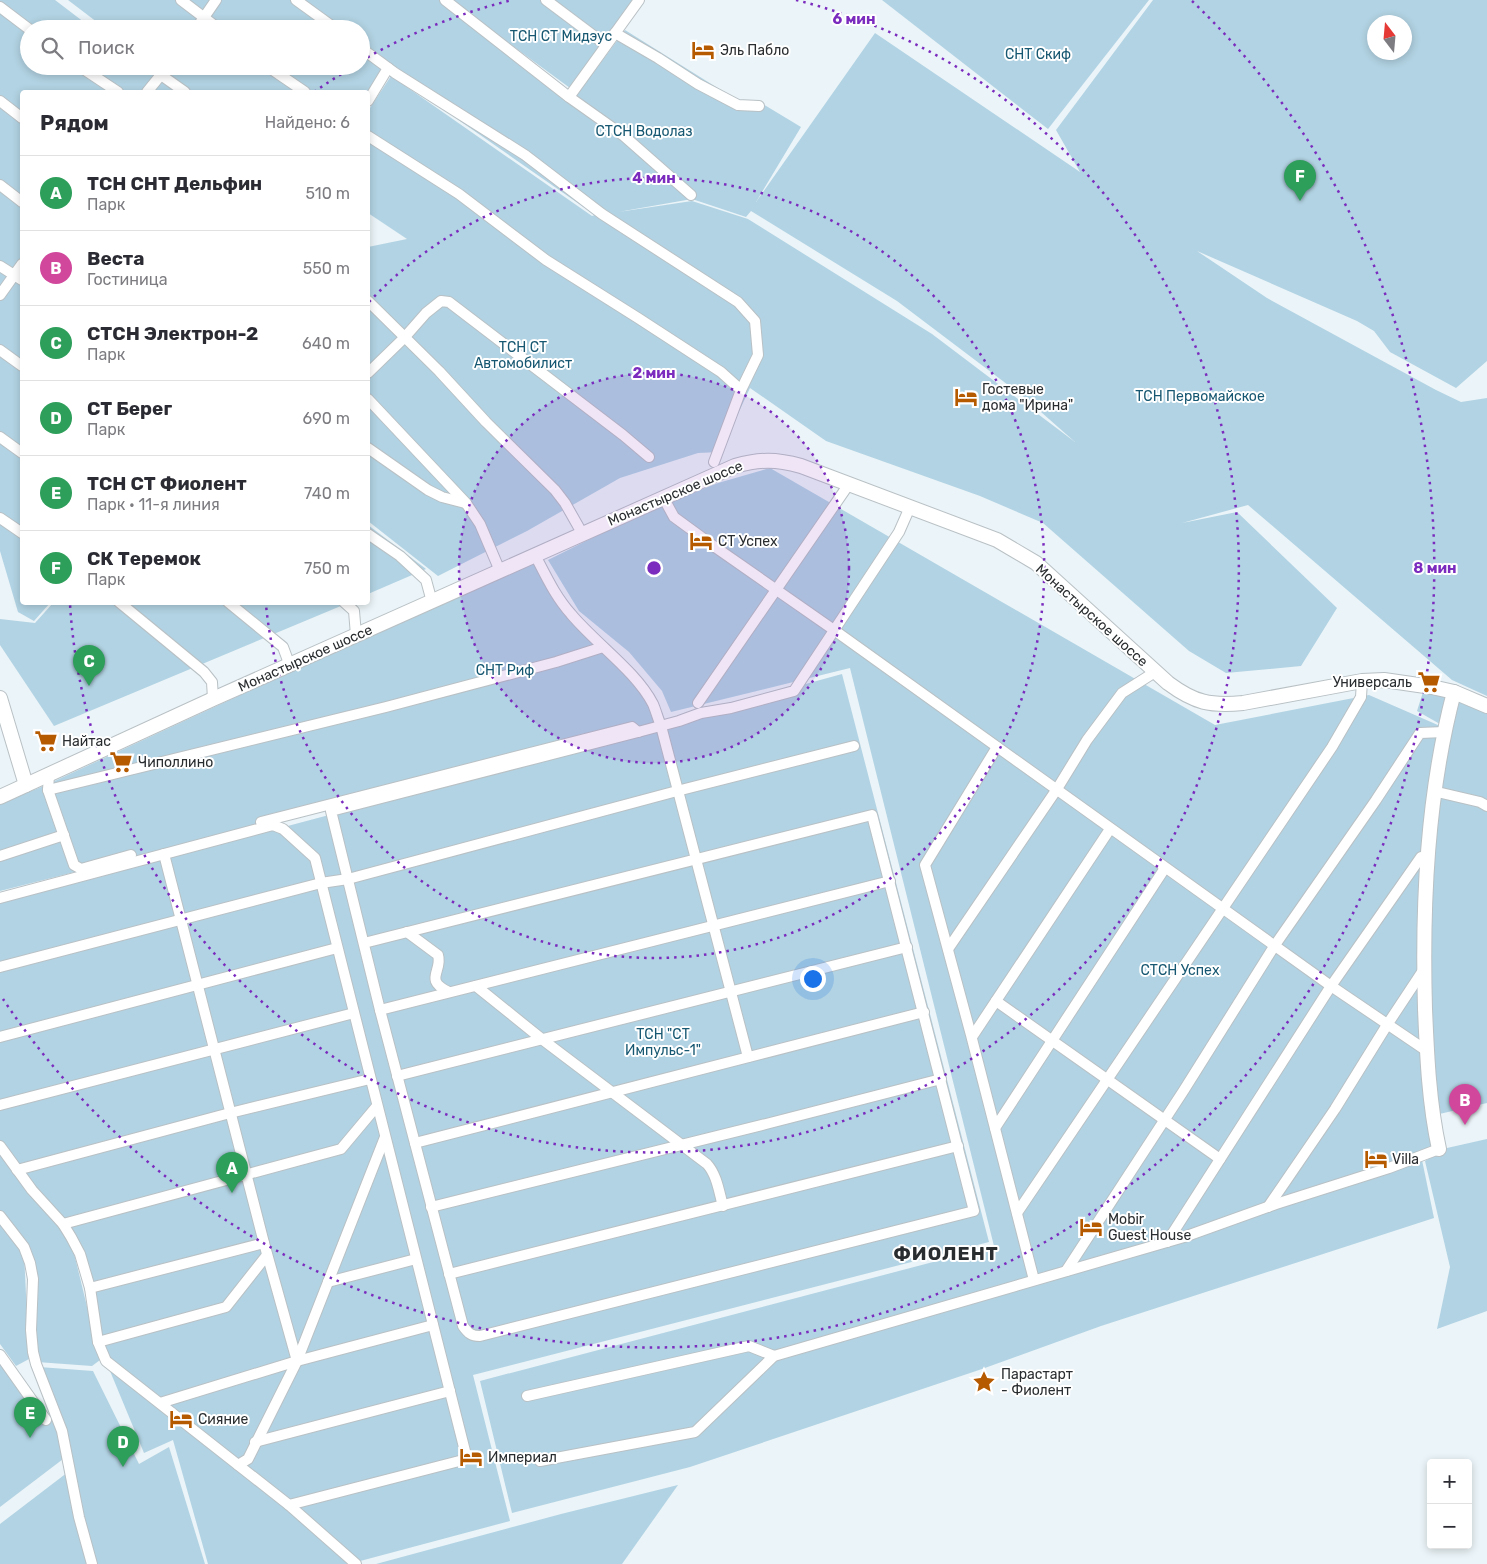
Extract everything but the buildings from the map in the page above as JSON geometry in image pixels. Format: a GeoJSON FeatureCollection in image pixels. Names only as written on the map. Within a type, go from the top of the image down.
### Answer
{"type":"FeatureCollection","features":[{"type":"Feature","properties":{"kind":"main road","name":"Монастырское шоссе"},"geometry":{"type":"LineString","coordinates":[[0,797],[582,533],[735,466],[757,460],[785,461],[997,540],[1036,563],[1185,696],[1204,703],[1224,705],[1243,703],[1362,681],[1384,680],[1407,682],[1454,692],[1487,706]]}},
{"type":"Feature","properties":{"kind":"main road"},"geometry":{"type":"LineString","coordinates":[[1439,1149],[1432,1119],[1427,1051],[1424,969],[1425,891],[1434,791],[1444,732],[1454,692]]}},
{"type":"Feature","properties":{"kind":"main road"},"geometry":{"type":"LineString","coordinates":[[0,698],[26,785]]}},
{"type":"Feature","properties":{"kind":"street"},"geometry":{"type":"LineString","coordinates":[[181,0],[208,20]]}},
{"type":"Feature","properties":{"kind":"street"},"geometry":{"type":"LineString","coordinates":[[203,20],[216,0]]}},
{"type":"Feature","properties":{"kind":"street"},"geometry":{"type":"LineString","coordinates":[[296,0],[324,20]]}},
{"type":"Feature","properties":{"kind":"street"},"geometry":{"type":"LineString","coordinates":[[445,0],[569,97],[624,136],[691,195]]}},
{"type":"Feature","properties":{"kind":"street"},"geometry":{"type":"LineString","coordinates":[[546,0],[606,45]]}},
{"type":"Feature","properties":{"kind":"street"},"geometry":{"type":"LineString","coordinates":[[569,97],[638,0]]}},
{"type":"Feature","properties":{"kind":"street"},"geometry":{"type":"LineString","coordinates":[[0,7],[20,22]]}},
{"type":"Feature","properties":{"kind":"street"},"geometry":{"type":"LineString","coordinates":[[615,33],[698,84],[738,105],[759,106]]}},
{"type":"Feature","properties":{"kind":"street"},"geometry":{"type":"LineString","coordinates":[[370,55],[525,155],[602,214],[738,302],[755,321],[758,356],[741,390],[714,462]]}},
{"type":"Feature","properties":{"kind":"street"},"geometry":{"type":"LineString","coordinates":[[370,98],[388,68]]}},
{"type":"Feature","properties":{"kind":"street"},"geometry":{"type":"LineString","coordinates":[[92,75],[115,90]]}},
{"type":"Feature","properties":{"kind":"street"},"geometry":{"type":"LineString","coordinates":[[149,90],[161,75],[182,90]]}},
{"type":"Feature","properties":{"kind":"street"},"geometry":{"type":"LineString","coordinates":[[280,75],[302,90]]}},
{"type":"Feature","properties":{"kind":"street"},"geometry":{"type":"LineString","coordinates":[[0,101],[20,116]]}},
{"type":"Feature","properties":{"kind":"street"},"geometry":{"type":"LineString","coordinates":[[370,137],[459,194],[546,260],[721,372],[741,390]]}},
{"type":"Feature","properties":{"kind":"street"},"geometry":{"type":"LineString","coordinates":[[0,185],[20,200]]}},
{"type":"Feature","properties":{"kind":"street"},"geometry":{"type":"LineString","coordinates":[[0,266],[19,278],[0,295]]}},
{"type":"Feature","properties":{"kind":"street"},"geometry":{"type":"LineString","coordinates":[[370,372],[426,313],[441,301],[449,302],[630,440],[649,457]]}},
{"type":"Feature","properties":{"kind":"street"},"geometry":{"type":"LineString","coordinates":[[370,303],[555,490],[565,503],[582,533]]}},
{"type":"Feature","properties":{"kind":"street"},"geometry":{"type":"LineString","coordinates":[[0,350],[20,365]]}},
{"type":"Feature","properties":{"kind":"street"},"geometry":{"type":"LineString","coordinates":[[370,401],[466,503],[480,524],[500,571]]}},
{"type":"Feature","properties":{"kind":"street"},"geometry":{"type":"LineString","coordinates":[[0,437],[20,452]]}},
{"type":"Feature","properties":{"kind":"street"},"geometry":{"type":"LineString","coordinates":[[370,449],[428,490],[442,497],[466,503]]}},
{"type":"Feature","properties":{"kind":"street"},"geometry":{"type":"LineString","coordinates":[[698,703],[849,484]]}},
{"type":"Feature","properties":{"kind":"street"},"geometry":{"type":"LineString","coordinates":[[663,497],[674,517],[1331,986],[1427,1051]]}},
{"type":"Feature","properties":{"kind":"street"},"geometry":{"type":"LineString","coordinates":[[364,943],[872,815],[974,1212],[480,1336],[472,1336],[467,1333],[463,1326],[397,1076],[331,811],[661,726],[700,713],[730,708],[794,691],[899,532],[910,506]]}},
{"type":"Feature","properties":{"kind":"street"},"geometry":{"type":"LineString","coordinates":[[0,518],[20,533]]}},
{"type":"Feature","properties":{"kind":"street"},"geometry":{"type":"LineString","coordinates":[[370,535],[400,556],[426,580],[432,602]]}},
{"type":"Feature","properties":{"kind":"street"},"geometry":{"type":"LineString","coordinates":[[535,555],[556,596],[646,692],[654,705],[748,1057]]}},
{"type":"Feature","properties":{"kind":"street"},"geometry":{"type":"LineString","coordinates":[[123,605],[204,672],[212,682],[213,699]]}},
{"type":"Feature","properties":{"kind":"street"},"geometry":{"type":"LineString","coordinates":[[232,605],[283,647],[290,666]]}},
{"type":"Feature","properties":{"kind":"street"},"geometry":{"type":"LineString","coordinates":[[347,605],[354,611],[356,635]]}},
{"type":"Feature","properties":{"kind":"street"},"geometry":{"type":"LineString","coordinates":[[48,790],[386,707],[556,662],[603,647]]}},
{"type":"Feature","properties":{"kind":"street"},"geometry":{"type":"LineString","coordinates":[[948,949],[1057,789],[1087,740],[1122,693],[1156,672]]}},
{"type":"Feature","properties":{"kind":"street"},"geometry":{"type":"LineString","coordinates":[[1017,1213],[1332,747],[1361,697],[1362,681]]}},
{"type":"Feature","properties":{"kind":"street"},"geometry":{"type":"LineString","coordinates":[[49,775],[48,790],[74,865],[81,869],[632,726],[638,732]]}},
{"type":"Feature","properties":{"kind":"street"},"geometry":{"type":"LineString","coordinates":[[1066,1270],[1275,945],[1376,800],[1420,733],[1444,732]]}},
{"type":"Feature","properties":{"kind":"street"},"geometry":{"type":"LineString","coordinates":[[0,967],[321,883],[348,879],[854,746]]}},
{"type":"Feature","properties":{"kind":"street"},"geometry":{"type":"LineString","coordinates":[[997,747],[925,865],[972,1037],[1034,1280]]}},
{"type":"Feature","properties":{"kind":"street"},"geometry":{"type":"LineString","coordinates":[[1434,791],[1480,802],[1487,806]]}},
{"type":"Feature","properties":{"kind":"street"},"geometry":{"type":"LineString","coordinates":[[0,898],[273,825],[283,829],[315,858],[467,1459],[289,1505]]}},
{"type":"Feature","properties":{"kind":"street"},"geometry":{"type":"LineString","coordinates":[[972,1037],[1110,829]]}},
{"type":"Feature","properties":{"kind":"street"},"geometry":{"type":"LineString","coordinates":[[0,856],[64,835]]}},
{"type":"Feature","properties":{"kind":"street"},"geometry":{"type":"LineString","coordinates":[[164,854],[267,1255],[297,1361]]}},
{"type":"Feature","properties":{"kind":"street"},"geometry":{"type":"LineString","coordinates":[[1167,1242],[1331,986],[1421,857],[1428,855]]}},
{"type":"Feature","properties":{"kind":"street"},"geometry":{"type":"LineString","coordinates":[[995,1128],[1165,868]]}},
{"type":"Feature","properties":{"kind":"street"},"geometry":{"type":"LineString","coordinates":[[380,1010],[890,881]]}},
{"type":"Feature","properties":{"kind":"street"},"geometry":{"type":"LineString","coordinates":[[407,932],[438,956],[439,960],[435,975],[437,983],[442,989],[449,992]]}},
{"type":"Feature","properties":{"kind":"street"},"geometry":{"type":"LineString","coordinates":[[397,1076],[907,947]]}},
{"type":"Feature","properties":{"kind":"street"},"geometry":{"type":"LineString","coordinates":[[0,1037],[337,948]]}},
{"type":"Feature","properties":{"kind":"street"},"geometry":{"type":"LineString","coordinates":[[1268,1206],[1335,1109],[1424,969]]}},
{"type":"Feature","properties":{"kind":"street"},"geometry":{"type":"LineString","coordinates":[[476,986],[543,1040],[711,1168],[723,1206]]}},
{"type":"Feature","properties":{"kind":"street"},"geometry":{"type":"LineString","coordinates":[[996,1001],[1220,1159]]}},
{"type":"Feature","properties":{"kind":"street"},"geometry":{"type":"LineString","coordinates":[[0,1105],[354,1012]]}},
{"type":"Feature","properties":{"kind":"street"},"geometry":{"type":"LineString","coordinates":[[415,1143],[924,1012]]}},
{"type":"Feature","properties":{"kind":"street"},"geometry":{"type":"LineString","coordinates":[[17,1170],[230,1113],[370,1079]]}},
{"type":"Feature","properties":{"kind":"street"},"geometry":{"type":"LineString","coordinates":[[432,1207],[941,1079]]}},
{"type":"Feature","properties":{"kind":"street"},"geometry":{"type":"LineString","coordinates":[[62,1224],[341,1149],[377,1106]]}},
{"type":"Feature","properties":{"kind":"street"},"geometry":{"type":"LineString","coordinates":[[238,1465],[248,1459],[297,1361],[385,1137]]}},
{"type":"Feature","properties":{"kind":"street"},"geometry":{"type":"LineString","coordinates":[[0,1146],[32,1190],[71,1236],[80,1254],[90,1288],[98,1342],[106,1360],[289,1505],[356,1564]]}},
{"type":"Feature","properties":{"kind":"street"},"geometry":{"type":"LineString","coordinates":[[450,1274],[958,1146]]}},
{"type":"Feature","properties":{"kind":"street"},"geometry":{"type":"LineString","coordinates":[[540,1461],[695,1432],[774,1356],[1167,1242],[1268,1206],[1389,1168],[1439,1149]]}},
{"type":"Feature","properties":{"kind":"street"},"geometry":{"type":"LineString","coordinates":[[0,1216],[24,1247],[30,1263],[33,1279],[31,1330],[33,1352],[62,1431],[76,1503],[92,1564]]}},
{"type":"Feature","properties":{"kind":"street"},"geometry":{"type":"LineString","coordinates":[[90,1288],[264,1243]]}},
{"type":"Feature","properties":{"kind":"street"},"geometry":{"type":"LineString","coordinates":[[98,1342],[226,1307],[267,1255]]}},
{"type":"Feature","properties":{"kind":"street"},"geometry":{"type":"LineString","coordinates":[[328,1282],[416,1259]]}},
{"type":"Feature","properties":{"kind":"street"},"geometry":{"type":"LineString","coordinates":[[160,1403],[297,1361],[433,1324]]}},
{"type":"Feature","properties":{"kind":"street"},"geometry":{"type":"LineString","coordinates":[[527,1396],[749,1346],[774,1356]]}},
{"type":"Feature","properties":{"kind":"street"},"geometry":{"type":"LineString","coordinates":[[0,1356],[46,1420]]}},
{"type":"Feature","properties":{"kind":"street"},"geometry":{"type":"LineString","coordinates":[[255,1442],[450,1391]]}},
{"type":"Feature","properties":{"kind":"green space"},"geometry":{"type":"Polygon","coordinates":[[[0,0],[55,0],[81,20],[20,20],[20,75],[156,75],[177,90],[20,90],[20,605],[48,605],[34,621],[18,612],[0,551],[0,0]]]}},
{"type":"Feature","properties":{"kind":"green space"},"geometry":{"type":"Polygon","coordinates":[[[68,0],[447,0],[576,96],[625,30],[740,102],[758,101],[801,127],[756,202],[875,33],[1080,172],[1056,130],[1153,0],[1487,0],[1487,361],[1456,388],[1390,352],[1374,331],[1357,321],[1197,251],[1267,298],[1436,390],[1461,402],[1487,398],[1487,696],[1452,680],[1248,505],[1182,523],[1237,512],[1337,608],[1301,666],[1226,673],[1189,651],[1043,523],[980,496],[826,441],[750,388],[720,452],[698,453],[620,478],[527,531],[438,576],[370,523],[370,247],[407,239],[370,214],[370,108],[391,76],[592,216],[595,215],[391,73],[370,104],[370,90],[186,90],[167,75],[370,75],[370,20],[94,20],[68,0]],[[692,199],[618,212],[692,201],[748,219],[932,334],[1075,442],[1024,397],[897,301],[751,211],[746,217],[692,199]]]}},
{"type":"Feature","properties":{"kind":"green space","name":"ТСН СТ Мидэус"},"geometry":{"type":"Polygon","coordinates":[[[450,0],[634,0],[570,88],[450,0]]]}},
{"type":"Feature","properties":{"kind":"green space","name":"СНТ Скиф"},"geometry":{"type":"Polygon","coordinates":[[[882,0],[1149,0],[1048,129],[882,0]]]}},
{"type":"Feature","properties":{"kind":"green space","name":"СТСН Успех"},"geometry":{"type":"Polygon","coordinates":[[[770,468],[1215,725],[1369,695],[1447,729],[1417,711],[1423,692],[1448,693],[1487,709],[1487,1103],[1435,1115],[1428,1051],[1435,804],[1427,951],[1427,1056],[1436,1147],[1422,1160],[1434,1218],[1101,1326],[982,1369],[690,1467],[512,1513],[480,1381],[994,1246],[850,668],[671,712],[662,691],[629,652],[579,611],[548,560],[642,513],[718,483],[770,468]]]}},
{"type":"Feature","properties":{"kind":"green space"},"geometry":{"type":"Polygon","coordinates":[[[370,527],[426,569],[370,593],[370,527]]]}},
{"type":"Feature","properties":{"kind":"green space","name":"СНТ Риф"},"geometry":{"type":"Polygon","coordinates":[[[532,560],[652,702],[658,724],[0,891],[0,804],[46,785],[532,560]]]}},
{"type":"Feature","properties":{"kind":"green space"},"geometry":{"type":"Polygon","coordinates":[[[51,605],[343,605],[54,726],[0,645],[0,619],[35,623],[51,605]]]}},
{"type":"Feature","properties":{"kind":"green space","name":"ТСН \"СТ Импульс-1\""},"geometry":{"type":"Polygon","coordinates":[[[842,674],[989,1242],[473,1375],[510,1521],[349,1564],[208,1564],[173,1440],[144,1453],[98,1342],[74,1244],[0,1141],[0,903],[842,674]]]}},
{"type":"Feature","properties":{"kind":"green space"},"geometry":{"type":"Polygon","coordinates":[[[1487,1139],[1487,1311],[1437,1329],[1450,1267],[1425,1161],[1447,1148],[1487,1139]]]}},
{"type":"Feature","properties":{"kind":"green space"},"geometry":{"type":"Polygon","coordinates":[[[0,1152],[60,1226],[72,1245],[100,1360],[92,1366],[37,1362],[30,1252],[0,1213],[0,1152]]]}},
{"type":"Feature","properties":{"kind":"green space"},"geometry":{"type":"Polygon","coordinates":[[[0,1220],[24,1252],[29,1359],[16,1366],[0,1344],[0,1220]]]}},
{"type":"Feature","properties":{"kind":"green space"},"geometry":{"type":"Polygon","coordinates":[[[0,1349],[54,1421],[67,1456],[0,1507],[0,1349]]]}},
{"type":"Feature","properties":{"kind":"green space"},"geometry":{"type":"Polygon","coordinates":[[[39,1367],[93,1371],[139,1464],[169,1447],[205,1564],[0,1564],[0,1524],[72,1469],[39,1367]]]}},
{"type":"Feature","properties":{"kind":"green space"},"geometry":{"type":"Polygon","coordinates":[[[678,1485],[622,1564],[376,1564],[561,1514],[678,1485]]]}},
{"type":"Feature","properties":{"kind":"place","name":"Эль Пабло"},"geometry":{"type":"Point","coordinates":[703,50]}},
{"type":"Feature","properties":{"kind":"place","name":"СК Теремок"},"geometry":{"type":"Point","coordinates":[1300,201]}},
{"type":"Feature","properties":{"kind":"place","name":"Гостевые дома \"Ирина\""},"geometry":{"type":"Point","coordinates":[966,397]}},
{"type":"Feature","properties":{"kind":"place","name":"СТ Успех"},"geometry":{"type":"Point","coordinates":[701,541]}},
{"type":"Feature","properties":{"kind":"place","name":"Универсаль"},"geometry":{"type":"Point","coordinates":[1429,682]}},
{"type":"Feature","properties":{"kind":"place","name":"СТСН Электрон-2"},"geometry":{"type":"Point","coordinates":[89,686]}},
{"type":"Feature","properties":{"kind":"place","name":"Найтас"},"geometry":{"type":"Point","coordinates":[46,741]}},
{"type":"Feature","properties":{"kind":"place","name":"Чиполлино"},"geometry":{"type":"Point","coordinates":[121,762]}},
{"type":"Feature","properties":{"kind":"place","name":"Веста"},"geometry":{"type":"Point","coordinates":[1465,1125]}},
{"type":"Feature","properties":{"kind":"place","name":"Villa"},"geometry":{"type":"Point","coordinates":[1376,1159]}},
{"type":"Feature","properties":{"kind":"place","name":"ТСН СНТ Дельфин"},"geometry":{"type":"Point","coordinates":[232,1193]}},
{"type":"Feature","properties":{"kind":"place","name":"Mobir Guest House"},"geometry":{"type":"Point","coordinates":[1091,1227]}},
{"type":"Feature","properties":{"kind":"place","name":"Парастарт - Фиолент"},"geometry":{"type":"Point","coordinates":[984,1382]}},
{"type":"Feature","properties":{"kind":"place","name":"Сияние"},"geometry":{"type":"Point","coordinates":[181,1419]}},
{"type":"Feature","properties":{"kind":"place","name":"ТСН СТ Фиолент"},"geometry":{"type":"Point","coordinates":[30,1438]}},
{"type":"Feature","properties":{"kind":"place","name":"Империал"},"geometry":{"type":"Point","coordinates":[471,1457]}},
{"type":"Feature","properties":{"kind":"place","name":"СТ Берег"},"geometry":{"type":"Point","coordinates":[123,1467]}},
{"type":"Feature","properties":{"kind":"district","name":"ФИОЛЕНТ"},"geometry":{"type":"Point","coordinates":[946,1253]}},
{"type":"Feature","properties":{"kind":"park label","name":"СТСН Водолаз"},"geometry":{"type":"Point","coordinates":[644,131]}},
{"type":"Feature","properties":{"kind":"park label","name":"ТСН СТ Автомобилист"},"geometry":{"type":"Point","coordinates":[523,356]}},
{"type":"Feature","properties":{"kind":"park label","name":"ТСН Первомайское"},"geometry":{"type":"Point","coordinates":[1200,396]}}]}
